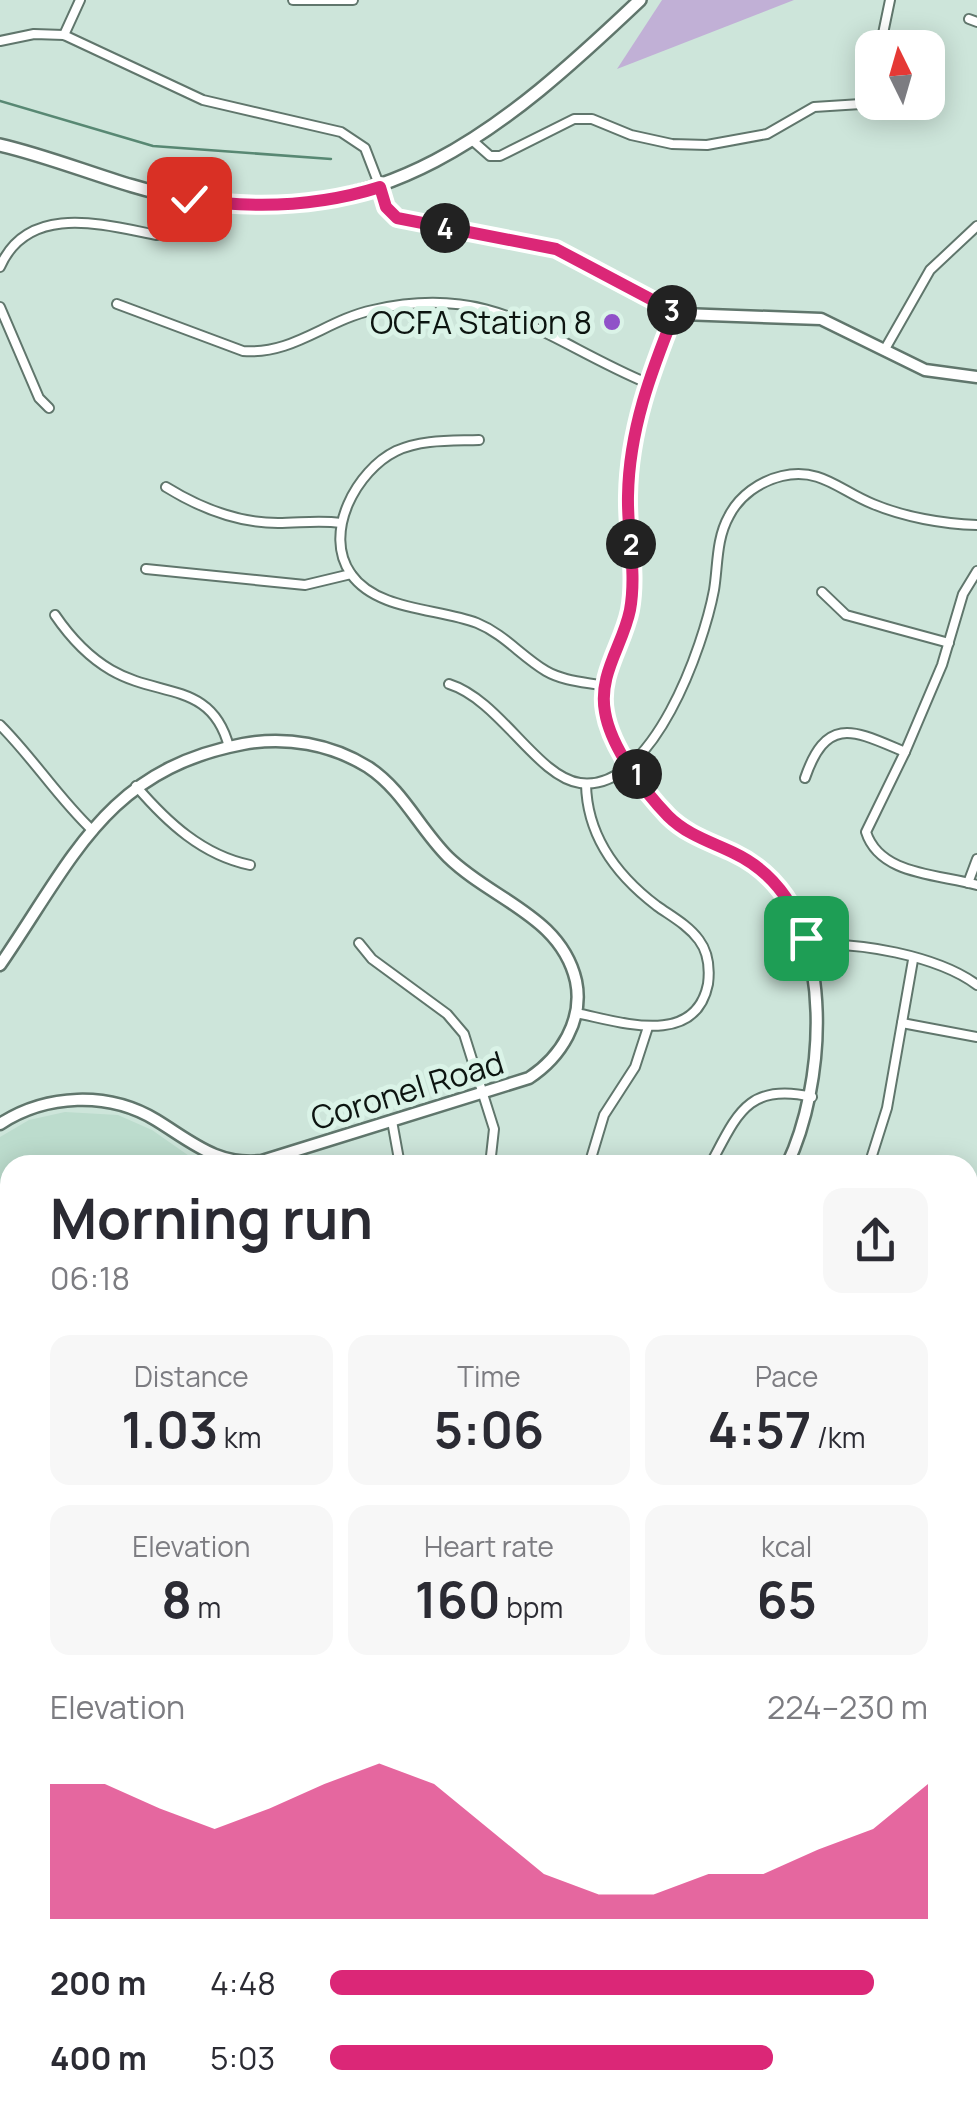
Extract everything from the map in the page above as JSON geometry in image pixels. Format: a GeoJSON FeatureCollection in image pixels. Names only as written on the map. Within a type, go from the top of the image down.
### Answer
{"type":"FeatureCollection","features":[{"type":"Feature","properties":{"kind":"main road"},"geometry":{"type":"LineString","coordinates":[[0,145],[178,197],[257,206],[329,200],[380,187],[473,142],[640,0]]}},
{"type":"Feature","properties":{"kind":"street"},"geometry":{"type":"LineString","coordinates":[[64,35],[80,0]]}},
{"type":"Feature","properties":{"kind":"street"},"geometry":{"type":"LineString","coordinates":[[293,0],[353,0]]}},
{"type":"Feature","properties":{"kind":"street"},"geometry":{"type":"LineString","coordinates":[[884,30],[890,0]]}},
{"type":"Feature","properties":{"kind":"street"},"geometry":{"type":"LineString","coordinates":[[0,41],[34,34],[64,35],[202,100],[341,132],[365,148],[386,207],[397,218],[556,249],[675,312],[705,317],[821,319],[942,375],[977,377]]}},
{"type":"Feature","properties":{"kind":"street"},"geometry":{"type":"LineString","coordinates":[[473,142],[490,156],[500,156],[574,119],[592,119],[631,135],[672,144],[706,145],[767,134],[814,107],[855,104]]}},
{"type":"Feature","properties":{"kind":"street"},"geometry":{"type":"LineString","coordinates":[[0,267],[30,233],[74,220],[157,234],[169,227],[178,197]]}},
{"type":"Feature","properties":{"kind":"street"},"geometry":{"type":"LineString","coordinates":[[885,349],[930,270],[977,226]]}},
{"type":"Feature","properties":{"kind":"street"},"geometry":{"type":"LineString","coordinates":[[117,304],[243,351],[260,352],[293,345],[342,319],[374,309],[459,303],[518,316],[647,382]]}},
{"type":"Feature","properties":{"kind":"street"},"geometry":{"type":"LineString","coordinates":[[0,307],[39,398],[49,408]]}},
{"type":"Feature","properties":{"kind":"street"},"geometry":{"type":"LineString","coordinates":[[675,312],[647,382],[629,478],[632,596],[605,686],[608,723],[630,764],[681,828],[742,857],[774,882],[794,908],[808,947],[816,1040],[812,1098],[791,1155]]}},
{"type":"Feature","properties":{"kind":"street"},"geometry":{"type":"LineString","coordinates":[[479,440],[440,441],[398,450],[370,473],[346,507],[341,523],[344,557],[351,574],[380,596],[488,628],[554,675],[605,686]]}},
{"type":"Feature","properties":{"kind":"street"},"geometry":{"type":"LineString","coordinates":[[449,684],[485,703],[561,776],[586,784],[608,778],[655,741],[671,710],[707,616],[728,516],[753,489],[780,477],[808,474],[899,514],[977,525]]}},
{"type":"Feature","properties":{"kind":"street"},"geometry":{"type":"LineString","coordinates":[[166,488],[192,503],[236,517],[282,524],[341,523]]}},
{"type":"Feature","properties":{"kind":"street"},"geometry":{"type":"LineString","coordinates":[[146,568],[305,585],[351,574]]}},
{"type":"Feature","properties":{"kind":"street"},"geometry":{"type":"LineString","coordinates":[[977,571],[963,594],[949,643],[905,752],[866,832],[880,855],[894,864],[973,884],[977,859]]}},
{"type":"Feature","properties":{"kind":"street"},"geometry":{"type":"LineString","coordinates":[[822,592],[846,615],[949,643]]}},
{"type":"Feature","properties":{"kind":"street"},"geometry":{"type":"LineString","coordinates":[[54,614],[72,640],[113,671],[209,706],[225,728],[230,747]]}},
{"type":"Feature","properties":{"kind":"street"},"geometry":{"type":"LineString","coordinates":[[0,724],[24,749],[59,800],[94,830]]}},
{"type":"Feature","properties":{"kind":"street"},"geometry":{"type":"LineString","coordinates":[[805,778],[818,746],[836,734],[860,733],[905,752]]}},
{"type":"Feature","properties":{"kind":"street"},"geometry":{"type":"LineString","coordinates":[[0,965],[94,830],[136,786],[180,760],[267,741],[314,746],[357,761],[382,778],[456,864],[554,935],[575,979],[576,1013],[648,1027],[678,1022],[695,1009],[707,988],[708,961],[694,933],[636,888],[607,855],[590,820],[586,784]]}},
{"type":"Feature","properties":{"kind":"street"},"geometry":{"type":"LineString","coordinates":[[136,786],[180,831],[216,854],[250,865]]}},
{"type":"Feature","properties":{"kind":"street"},"geometry":{"type":"LineString","coordinates":[[359,944],[372,960],[459,1026],[496,1138],[492,1155]]}},
{"type":"Feature","properties":{"kind":"street"},"geometry":{"type":"LineString","coordinates":[[808,947],[852,944],[960,972],[977,984]]}},
{"type":"Feature","properties":{"kind":"street"},"geometry":{"type":"LineString","coordinates":[[872,1155],[887,1108],[913,960]]}},
{"type":"Feature","properties":{"kind":"street","name":"Coronel Road"},"geometry":{"type":"LineString","coordinates":[[285,1155],[484,1093],[540,1071],[564,1042],[576,1013]]}},
{"type":"Feature","properties":{"kind":"street"},"geometry":{"type":"LineString","coordinates":[[902,1023],[977,1037]]}},
{"type":"Feature","properties":{"kind":"street"},"geometry":{"type":"LineString","coordinates":[[592,1155],[604,1115],[636,1067],[648,1027]]}},
{"type":"Feature","properties":{"kind":"street"},"geometry":{"type":"LineString","coordinates":[[716,1155],[739,1113],[754,1100],[786,1092],[812,1098]]}},
{"type":"Feature","properties":{"kind":"street","name":"Coronel Road"},"geometry":{"type":"LineString","coordinates":[[0,1124],[56,1102],[104,1101],[136,1110],[212,1155]]}},
{"type":"Feature","properties":{"kind":"street"},"geometry":{"type":"LineString","coordinates":[[392,1121],[398,1155]]}},
{"type":"Feature","properties":{"kind":"shaded area"},"geometry":{"type":"Polygon","coordinates":[[[662,0],[794,0],[617,69],[662,0]]]}},
{"type":"Feature","properties":{"kind":"shaded area"},"geometry":{"type":"Polygon","coordinates":[[[65,1112],[118,1115],[152,1130],[188,1155],[0,1155],[0,1137],[29,1120],[65,1112]]]}},
{"type":"Feature","properties":{"kind":"waterway"},"geometry":{"type":"LineString","coordinates":[[0,101],[153,146],[331,159]]}},
{"type":"Feature","properties":{"kind":"place","name":"OCFA Station 8"},"geometry":{"type":"Point","coordinates":[612,322]}},
{"type":"Feature","properties":{"kind":"route"},"geometry":{"type":"LineString","coordinates":[[189,199],[243,206],[301,204],[380,187],[386,207],[397,218],[556,249],[675,312],[647,382],[633,442],[628,496],[634,566],[632,596],[626,625],[607,674],[605,712],[616,742],[662,810],[681,828],[742,857],[774,882],[794,908],[806,938]]}}]}
